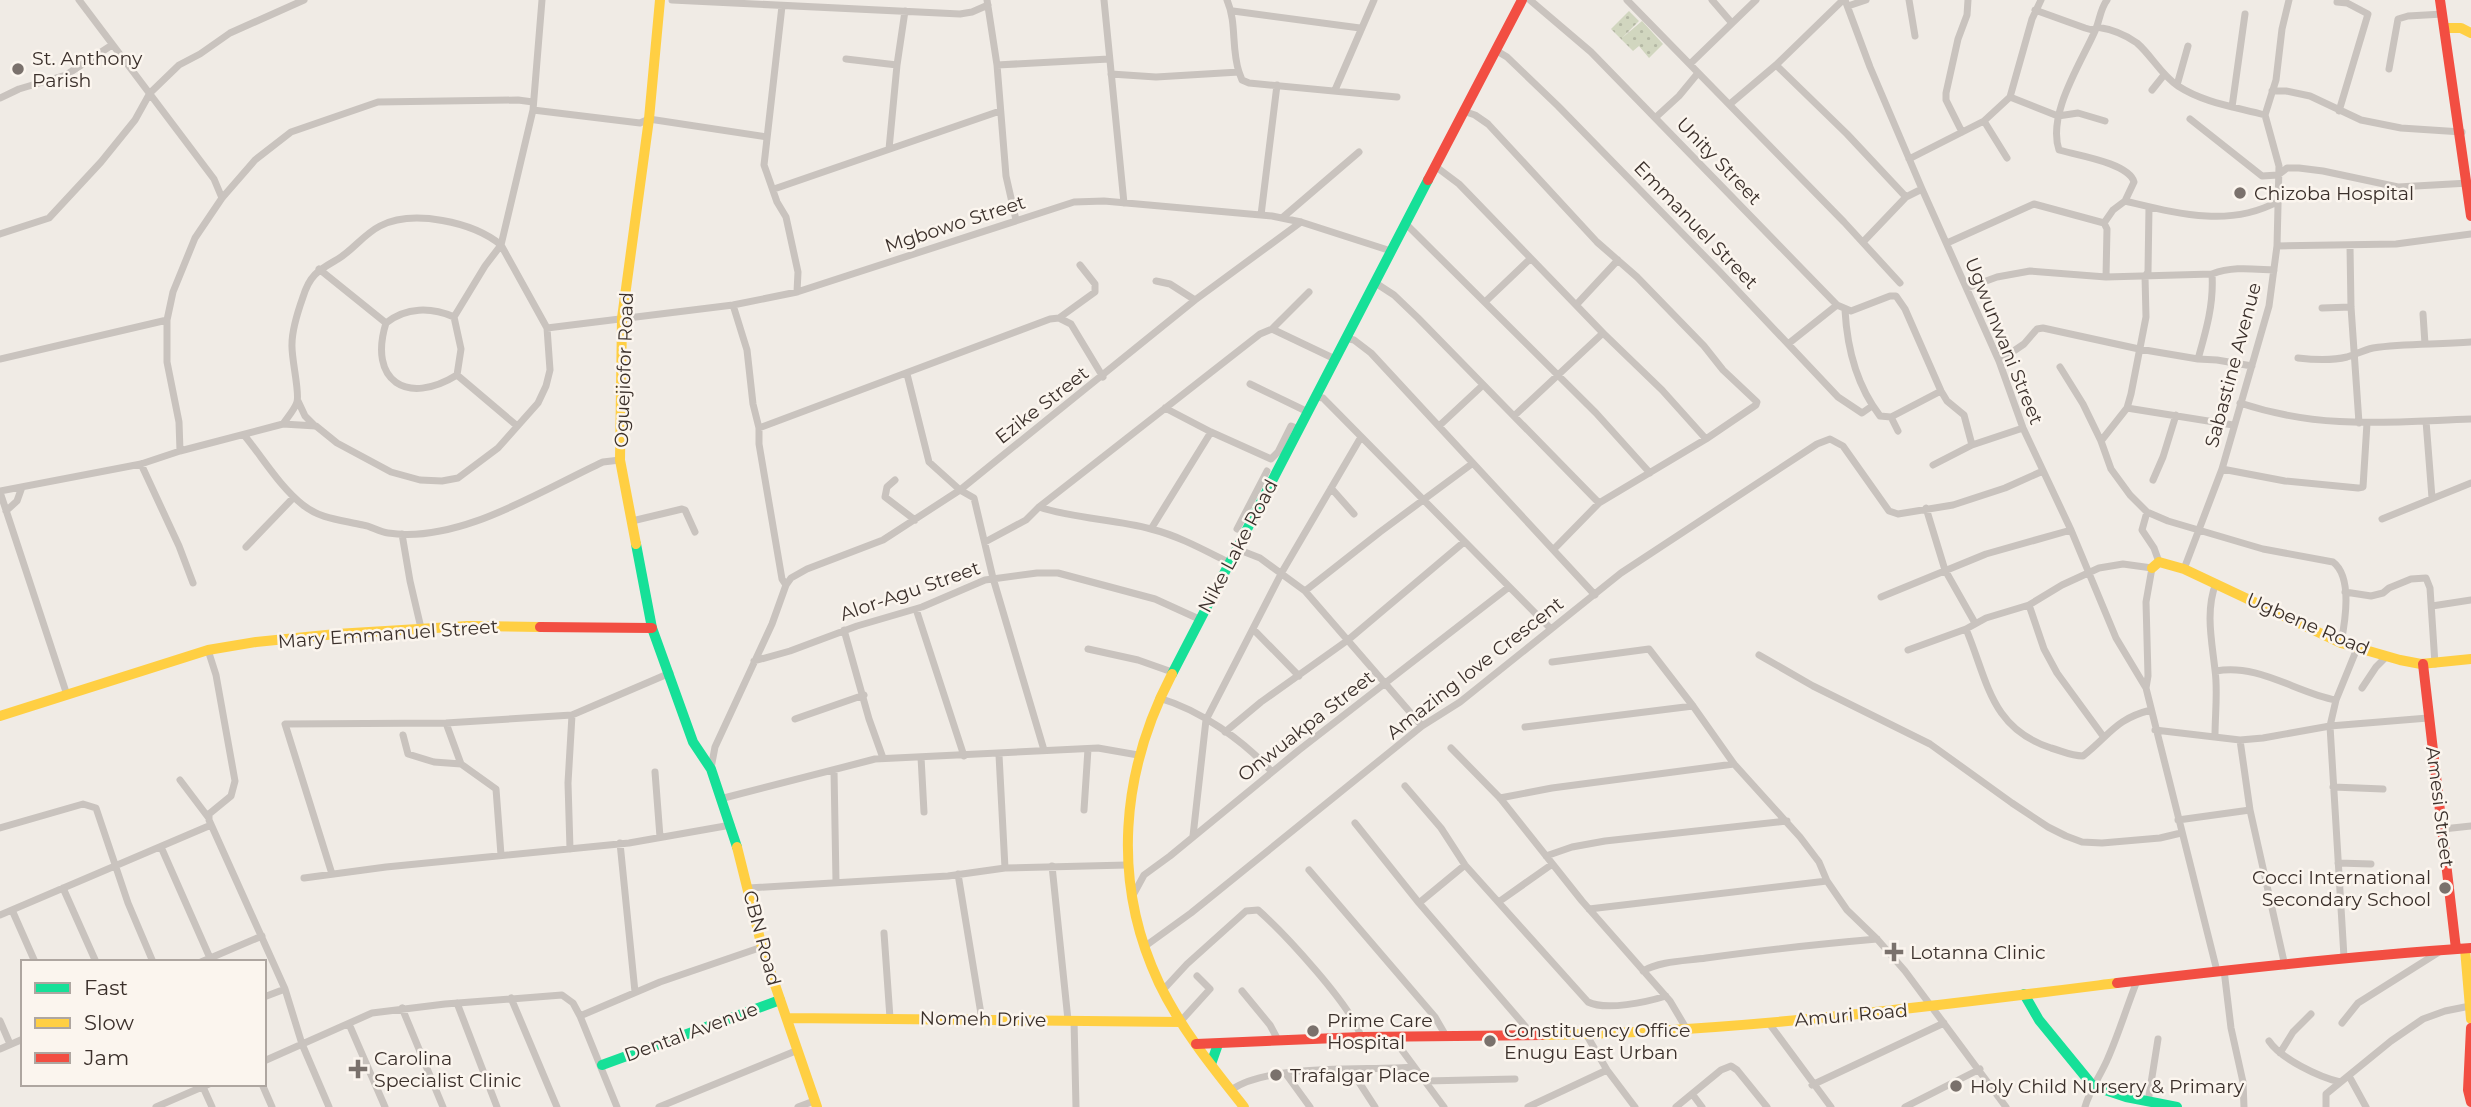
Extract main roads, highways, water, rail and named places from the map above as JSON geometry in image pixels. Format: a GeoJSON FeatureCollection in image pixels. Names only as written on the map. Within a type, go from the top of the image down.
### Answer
{"type":"FeatureCollection","features":[{"type":"Feature","properties":{"kind":"main road","name":"Oguejiofor Road"},"geometry":{"type":"LineString","coordinates":[[660,0],[649,119],[622,318],[618,416],[620,460],[652,628],[693,742],[711,769]]}},
{"type":"Feature","properties":{"kind":"main road","name":"Nike Lake Road"},"geometry":{"type":"LineString","coordinates":[[1244,1107],[1183,1025],[1163,990],[1144,947],[1127,865],[1128,812],[1138,755],[1159,698],[1237,549],[1270,475],[1316,397],[1522,0]]}},
{"type":"Feature","properties":{"kind":"main road"},"geometry":{"type":"LineString","coordinates":[[2442,0],[2446,28]]}},
{"type":"Feature","properties":{"kind":"main road"},"geometry":{"type":"LineString","coordinates":[[2442,0],[2471,216]]}},
{"type":"Feature","properties":{"kind":"main road"},"geometry":{"type":"LineString","coordinates":[[2446,28],[2461,28],[2471,33]]}},
{"type":"Feature","properties":{"kind":"main road","name":"Ugbene Road"},"geometry":{"type":"LineString","coordinates":[[2156,565],[2184,569],[2341,643],[2358,646],[2386,657],[2423,664],[2471,659]]}},
{"type":"Feature","properties":{"kind":"main road","name":"Mary Emmanuel Street"},"geometry":{"type":"LineString","coordinates":[[0,716],[208,650],[256,642],[467,626],[652,628]]}},
{"type":"Feature","properties":{"kind":"main road","name":"Amesi Street"},"geometry":{"type":"LineString","coordinates":[[2423,664],[2443,830],[2464,949],[2471,1018]]}},
{"type":"Feature","properties":{"kind":"main road","name":"CBN Road"},"geometry":{"type":"LineString","coordinates":[[711,769],[749,888],[761,947],[816,1104]]}},
{"type":"Feature","properties":{"kind":"main road","name":"Amuri Road"},"geometry":{"type":"LineString","coordinates":[[1198,1047],[1360,1037],[1586,1034],[1768,1022],[2220,970],[2344,957],[2464,949]]}},
{"type":"Feature","properties":{"kind":"main road"},"geometry":{"type":"LineString","coordinates":[[2024,994],[2039,1020],[2093,1086],[2126,1097],[2177,1107]]}},
{"type":"Feature","properties":{"kind":"main road","name":"Dental Avenue"},"geometry":{"type":"LineString","coordinates":[[601,1065],[780,1000]]}},
{"type":"Feature","properties":{"kind":"main road","name":"Nomeh Drive"},"geometry":{"type":"LineString","coordinates":[[787,1018],[1071,1020],[1183,1025]]}},
{"type":"Feature","properties":{"kind":"main road"},"geometry":{"type":"LineString","coordinates":[[1183,1025],[1218,1044],[1211,1064]]}},
{"type":"Feature","properties":{"kind":"main road"},"geometry":{"type":"LineString","coordinates":[[2471,1028],[2468,1090],[2471,1102]]}},
{"type":"Feature","properties":{"kind":"place","name":"St. Anthony Parish"},"geometry":{"type":"Point","coordinates":[18,69]}},
{"type":"Feature","properties":{"kind":"place","name":"Chizoba Hospital"},"geometry":{"type":"Point","coordinates":[2240,193]}},
{"type":"Feature","properties":{"kind":"place","name":"Cocci International Secondary School"},"geometry":{"type":"Point","coordinates":[2445,888]}},
{"type":"Feature","properties":{"kind":"place","name":"Lotanna Clinic"},"geometry":{"type":"Point","coordinates":[1894,952]}},
{"type":"Feature","properties":{"kind":"place","name":"Prime Care Hospital"},"geometry":{"type":"Point","coordinates":[1313,1031]}},
{"type":"Feature","properties":{"kind":"place","name":"Constituency Office Enugu East Urban"},"geometry":{"type":"Point","coordinates":[1490,1041]}},
{"type":"Feature","properties":{"kind":"place","name":"Carolina Specialist Clinic"},"geometry":{"type":"Point","coordinates":[358,1069]}},
{"type":"Feature","properties":{"kind":"place","name":"Trafalgar Place"},"geometry":{"type":"Point","coordinates":[1276,1075]}},
{"type":"Feature","properties":{"kind":"place","name":"Holy Child Nursery & Primary"},"geometry":{"type":"Point","coordinates":[1956,1086]}}]}
